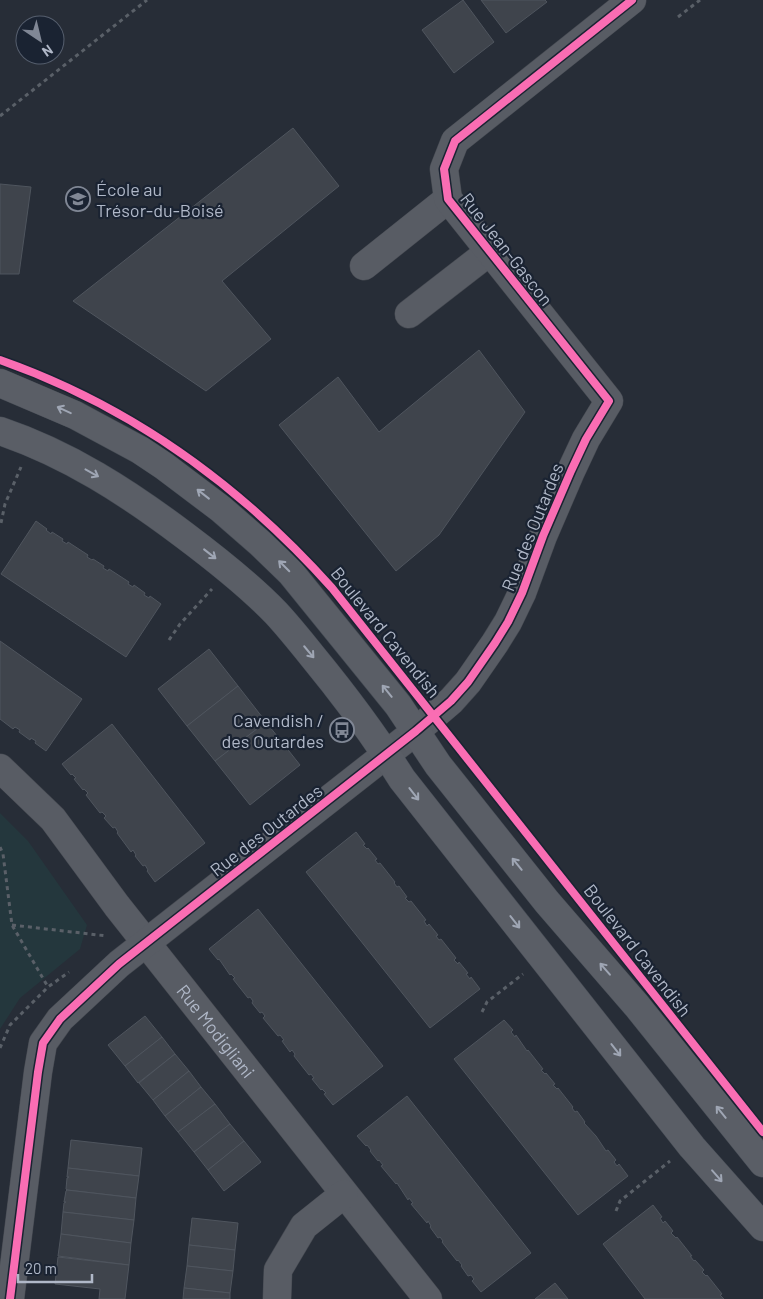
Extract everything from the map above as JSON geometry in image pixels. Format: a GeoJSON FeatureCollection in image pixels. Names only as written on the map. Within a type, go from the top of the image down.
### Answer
{"type":"FeatureCollection","features":[{"type":"Feature","properties":{"kind":"main road","name":"Boulevard Cavendish"},"geometry":{"type":"LineString","coordinates":[[0,383],[48,403],[115,435],[164,466],[221,509],[260,543],[304,587],[398,705],[438,765],[541,894],[637,1006],[763,1164]]}},
{"type":"Feature","properties":{"kind":"main road"},"geometry":{"type":"LineString","coordinates":[[0,431],[42,447],[118,488],[155,513],[224,565],[277,614],[340,691],[402,779],[686,1139],[731,1193],[763,1227]]}},
{"type":"Feature","properties":{"kind":"street","name":"Rue Jean-Gascon"},"geometry":{"type":"LineString","coordinates":[[609,401],[448,199],[444,169],[455,141],[632,0]]}},
{"type":"Feature","properties":{"kind":"street"},"geometry":{"type":"LineString","coordinates":[[364,266],[448,199]]}},
{"type":"Feature","properties":{"kind":"street"},"geometry":{"type":"LineString","coordinates":[[409,314],[489,252]]}},
{"type":"Feature","properties":{"kind":"street","name":"Rue des Outardes"},"geometry":{"type":"LineString","coordinates":[[10,1299],[43,1043],[60,1019],[119,964],[416,731],[451,701],[468,682],[500,636],[522,593],[543,536],[571,471],[586,439],[609,401]]}},
{"type":"Feature","properties":{"kind":"street","name":"Rue Modigliani"},"geometry":{"type":"LineString","coordinates":[[0,768],[53,819],[117,906],[428,1299]]}},
{"type":"Feature","properties":{"kind":"street"},"geometry":{"type":"LineString","coordinates":[[277,1299],[278,1270],[304,1226],[344,1194]]}},
{"type":"Feature","properties":{"kind":"path"},"geometry":{"type":"LineString","coordinates":[[0,116],[147,0]]}},
{"type":"Feature","properties":{"kind":"path"},"geometry":{"type":"LineString","coordinates":[[678,17],[700,0]]}},
{"type":"Feature","properties":{"kind":"path"},"geometry":{"type":"LineString","coordinates":[[1,523],[5,504],[23,461]]}},
{"type":"Feature","properties":{"kind":"path"},"geometry":{"type":"LineString","coordinates":[[168,640],[216,584]]}},
{"type":"Feature","properties":{"kind":"path"},"geometry":{"type":"LineString","coordinates":[[0,847],[12,925],[48,987]]}},
{"type":"Feature","properties":{"kind":"path"},"geometry":{"type":"LineString","coordinates":[[12,925],[115,937]]}},
{"type":"Feature","properties":{"kind":"path"},"geometry":{"type":"LineString","coordinates":[[482,1012],[487,1002],[530,968]]}},
{"type":"Feature","properties":{"kind":"path"},"geometry":{"type":"LineString","coordinates":[[616,1212],[620,1200],[671,1160]]}},
{"type":"Feature","properties":{"kind":"shaded area"},"geometry":{"type":"Polygon","coordinates":[[[0,813],[28,841],[87,925],[80,949],[20,998],[0,1029],[0,813]]]}},
{"type":"Feature","properties":{"kind":"building"},"geometry":{"type":"Polygon","coordinates":[[[463,0],[494,42],[454,73],[422,30],[463,0]]]}},
{"type":"Feature","properties":{"kind":"building"},"geometry":{"type":"Polygon","coordinates":[[[481,0],[545,0],[547,2],[506,33],[481,0]]]}},
{"type":"Feature","properties":{"kind":"building"},"geometry":{"type":"Polygon","coordinates":[[[293,128],[339,186],[222,281],[271,339],[206,391],[73,301],[293,128]]]}},
{"type":"Feature","properties":{"kind":"building"},"geometry":{"type":"Polygon","coordinates":[[[0,184],[31,187],[19,274],[0,274],[0,184]]]}},
{"type":"Feature","properties":{"kind":"building"},"geometry":{"type":"Polygon","coordinates":[[[479,350],[525,412],[439,535],[396,571],[279,425],[338,377],[379,432],[479,350]]]}},
{"type":"Feature","properties":{"kind":"building"},"geometry":{"type":"Polygon","coordinates":[[[36,521],[51,534],[52,532],[67,544],[68,542],[88,555],[87,557],[104,566],[103,568],[108,571],[109,569],[129,582],[128,584],[133,587],[134,585],[145,593],[144,595],[149,598],[150,596],[161,604],[126,657],[1,574],[36,521]]]}},
{"type":"Feature","properties":{"kind":"building"},"geometry":{"type":"Polygon","coordinates":[[[0,641],[82,699],[46,751],[35,743],[36,741],[31,738],[30,740],[19,732],[20,730],[15,727],[13,729],[0,719],[0,641]]]}},
{"type":"Feature","properties":{"kind":"building"},"geometry":{"type":"Polygon","coordinates":[[[209,649],[238,686],[187,726],[158,689],[209,649]]]}},
{"type":"Feature","properties":{"kind":"building"},"geometry":{"type":"Polygon","coordinates":[[[238,686],[266,722],[215,761],[187,726],[238,686]]]}},
{"type":"Feature","properties":{"kind":"building"},"geometry":{"type":"Polygon","coordinates":[[[266,722],[300,765],[250,805],[215,761],[266,722]]]}},
{"type":"Feature","properties":{"kind":"building"},"geometry":{"type":"Polygon","coordinates":[[[112,724],[205,843],[155,882],[145,865],[143,866],[135,856],[133,850],[131,852],[117,833],[115,827],[113,828],[104,818],[106,816],[102,812],[100,813],[86,795],[88,793],[83,790],[74,779],[76,778],[62,764],[112,724]]]}},
{"type":"Feature","properties":{"kind":"building"},"geometry":{"type":"Polygon","coordinates":[[[356,832],[365,844],[363,845],[377,859],[375,860],[378,864],[380,863],[397,887],[399,886],[407,897],[405,898],[409,902],[411,901],[426,920],[424,921],[427,926],[429,924],[438,935],[436,936],[439,940],[441,939],[456,958],[454,960],[458,964],[459,962],[468,973],[466,974],[470,979],[471,977],[480,989],[430,1028],[306,872],[356,832]]]}},
{"type":"Feature","properties":{"kind":"building"},"geometry":{"type":"Polygon","coordinates":[[[258,909],[383,1066],[333,1105],[324,1094],[326,1093],[312,1079],[314,1078],[311,1074],[309,1075],[294,1056],[295,1054],[292,1050],[290,1052],[280,1035],[278,1036],[263,1018],[265,1016],[262,1012],[260,1013],[250,997],[248,998],[233,979],[235,978],[230,975],[209,949],[258,909]]]}},
{"type":"Feature","properties":{"kind":"building"},"geometry":{"type":"Polygon","coordinates":[[[145,1016],[162,1037],[125,1066],[108,1045],[145,1016]]]}},
{"type":"Feature","properties":{"kind":"building"},"geometry":{"type":"Polygon","coordinates":[[[504,1020],[513,1030],[511,1032],[515,1037],[516,1035],[543,1069],[541,1070],[555,1084],[553,1085],[558,1088],[606,1151],[608,1150],[616,1160],[614,1162],[617,1166],[619,1164],[628,1176],[578,1215],[454,1059],[504,1020]]]}},
{"type":"Feature","properties":{"kind":"building"},"geometry":{"type":"Polygon","coordinates":[[[162,1037],[175,1054],[138,1083],[125,1066],[162,1037]]]}},
{"type":"Feature","properties":{"kind":"building"},"geometry":{"type":"Polygon","coordinates":[[[175,1054],[189,1071],[153,1100],[139,1083],[175,1054]]]}},
{"type":"Feature","properties":{"kind":"building"},"geometry":{"type":"Polygon","coordinates":[[[189,1071],[201,1087],[165,1116],[153,1100],[189,1071]]]}},
{"type":"Feature","properties":{"kind":"building"},"geometry":{"type":"Polygon","coordinates":[[[201,1087],[215,1104],[178,1132],[165,1116],[201,1087]]]}},
{"type":"Feature","properties":{"kind":"building"},"geometry":{"type":"Polygon","coordinates":[[[407,1096],[531,1253],[481,1292],[472,1281],[474,1279],[471,1275],[468,1276],[462,1265],[430,1227],[428,1221],[427,1223],[397,1183],[381,1166],[383,1165],[367,1145],[357,1136],[407,1096]]]}},
{"type":"Feature","properties":{"kind":"building"},"geometry":{"type":"Polygon","coordinates":[[[215,1104],[230,1124],[194,1152],[178,1132],[215,1104]]]}},
{"type":"Feature","properties":{"kind":"building"},"geometry":{"type":"Polygon","coordinates":[[[230,1124],[244,1141],[208,1170],[194,1152],[230,1124]]]}},
{"type":"Feature","properties":{"kind":"building"},"geometry":{"type":"Polygon","coordinates":[[[71,1140],[142,1148],[139,1176],[68,1168],[71,1140]]]}},
{"type":"Feature","properties":{"kind":"building"},"geometry":{"type":"Polygon","coordinates":[[[244,1141],[261,1162],[224,1191],[208,1170],[244,1141]]]}},
{"type":"Feature","properties":{"kind":"building"},"geometry":{"type":"Polygon","coordinates":[[[68,1168],[139,1176],[136,1198],[67,1190],[68,1168]]]}},
{"type":"Feature","properties":{"kind":"building"},"geometry":{"type":"Polygon","coordinates":[[[67,1190],[136,1198],[134,1220],[63,1212],[67,1190]]]}},
{"type":"Feature","properties":{"kind":"building"},"geometry":{"type":"Polygon","coordinates":[[[653,1205],[662,1217],[660,1218],[663,1223],[665,1221],[673,1231],[671,1233],[677,1237],[694,1261],[704,1270],[702,1272],[707,1275],[724,1299],[645,1299],[603,1244],[653,1205]]]}},
{"type":"Feature","properties":{"kind":"building"},"geometry":{"type":"Polygon","coordinates":[[[63,1212],[134,1220],[131,1243],[61,1234],[63,1212]]]}},
{"type":"Feature","properties":{"kind":"building"},"geometry":{"type":"Polygon","coordinates":[[[192,1218],[238,1223],[235,1250],[189,1245],[192,1218]]]}},
{"type":"Feature","properties":{"kind":"building"},"geometry":{"type":"Polygon","coordinates":[[[61,1234],[131,1243],[129,1265],[58,1256],[61,1234]]]}},
{"type":"Feature","properties":{"kind":"building"},"geometry":{"type":"Polygon","coordinates":[[[189,1245],[235,1250],[233,1271],[187,1266],[189,1245]]]}},
{"type":"Feature","properties":{"kind":"building"},"geometry":{"type":"Polygon","coordinates":[[[58,1257],[129,1265],[125,1299],[99,1299],[100,1289],[55,1284],[58,1257]]]}},
{"type":"Feature","properties":{"kind":"building"},"geometry":{"type":"Polygon","coordinates":[[[187,1266],[233,1271],[230,1293],[184,1288],[187,1266]]]}},
{"type":"Feature","properties":{"kind":"building"},"geometry":{"type":"Polygon","coordinates":[[[555,1283],[568,1299],[535,1299],[555,1283]]]}},
{"type":"Feature","properties":{"kind":"building"},"geometry":{"type":"Polygon","coordinates":[[[184,1288],[230,1293],[230,1299],[183,1299],[184,1288]]]}},
{"type":"Feature","properties":{"kind":"cycle path"},"geometry":{"type":"LineString","coordinates":[[10,1299],[43,1043],[60,1019],[119,964],[416,731],[451,701],[468,682],[495,643],[522,593],[543,536],[571,471],[586,439],[609,401],[448,199],[444,169],[455,141],[632,0]]}},
{"type":"Feature","properties":{"kind":"cycle path"},"geometry":{"type":"LineString","coordinates":[[0,360],[48,379],[138,425],[181,453],[221,483],[260,515],[297,551],[332,588],[763,1132]]}},
{"type":"Feature","properties":{"kind":"place","name":"École au Trésor-du-Boisé"},"geometry":{"type":"Point","coordinates":[78,199]}},
{"type":"Feature","properties":{"kind":"place","name":"Cavendish / des Outardes"},"geometry":{"type":"Point","coordinates":[342,730]}}]}
